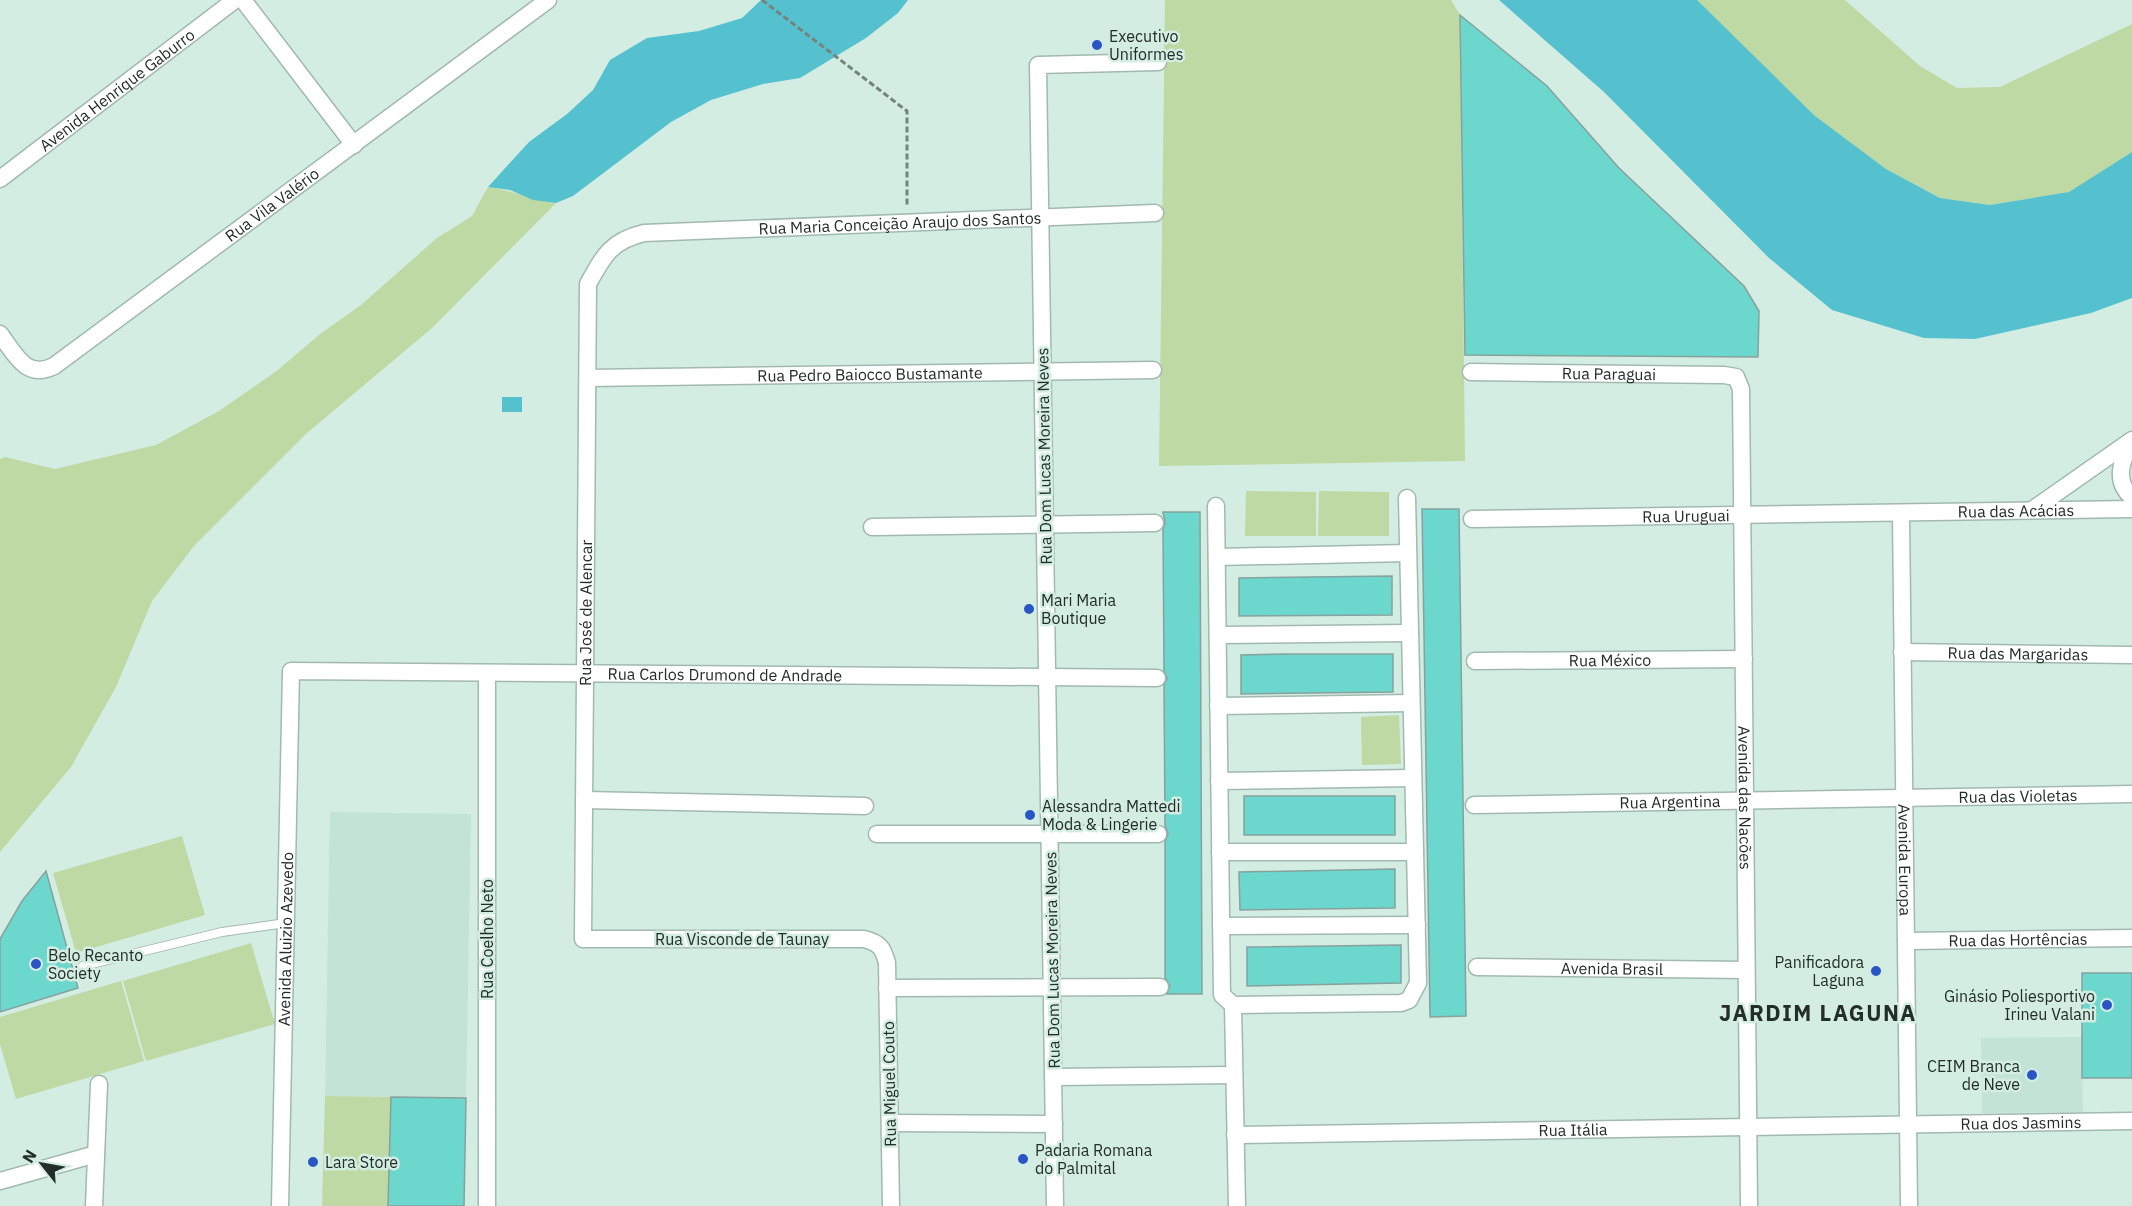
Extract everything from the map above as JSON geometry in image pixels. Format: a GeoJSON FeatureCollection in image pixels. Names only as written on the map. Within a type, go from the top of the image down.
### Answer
{"type":"FeatureCollection","features":[{"type":"Feature","properties":{"kind":"street","name":"Avenida Henrique Gaburro"},"geometry":{"type":"LineString","coordinates":[[0,179],[234,0]]}},
{"type":"Feature","properties":{"kind":"street"},"geometry":{"type":"LineString","coordinates":[[243,0],[354,145]]}},
{"type":"Feature","properties":{"kind":"street","name":"Rua Vila Valério"},"geometry":{"type":"LineString","coordinates":[[0,334],[30,369],[42,372],[54,366],[548,0]]}},
{"type":"Feature","properties":{"kind":"street","name":"Rua Dom Lucas Moreira Neves"},"geometry":{"type":"LineString","coordinates":[[1055,1206],[1038,65],[1158,62]]}},
{"type":"Feature","properties":{"kind":"street","name":"Rua Maria Conceição Araujo dos Santos"},"geometry":{"type":"LineString","coordinates":[[588,284],[613,246],[628,237],[644,233],[1155,213]]}},
{"type":"Feature","properties":{"kind":"street","name":"Rua José de Alencar"},"geometry":{"type":"LineString","coordinates":[[583,939],[588,284]]}},
{"type":"Feature","properties":{"kind":"street","name":"Rua Pedro Baiocco Bustamante"},"geometry":{"type":"LineString","coordinates":[[588,378],[1153,370]]}},
{"type":"Feature","properties":{"kind":"street","name":"Rua Paraguai"},"geometry":{"type":"LineString","coordinates":[[1471,372],[1724,375],[1736,377],[1741,389]]}},
{"type":"Feature","properties":{"kind":"street","name":"Avenida das Nacões"},"geometry":{"type":"LineString","coordinates":[[1741,389],[1749,1206]]}},
{"type":"Feature","properties":{"kind":"street"},"geometry":{"type":"LineString","coordinates":[[2132,440],[2122,459],[2120,477],[2132,497]]}},
{"type":"Feature","properties":{"kind":"street"},"geometry":{"type":"LineString","coordinates":[[2032,510],[2132,440]]}},
{"type":"Feature","properties":{"kind":"street"},"geometry":{"type":"LineString","coordinates":[[1216,506],[1221,995],[1233,1005],[1401,1003],[1409,1000],[1418,983],[1407,498]]}},
{"type":"Feature","properties":{"kind":"street","name":"Rua das Acácias"},"geometry":{"type":"LineString","coordinates":[[1901,515],[2132,509]]}},
{"type":"Feature","properties":{"kind":"street","name":"Rua Uruguai"},"geometry":{"type":"LineString","coordinates":[[1472,519],[1901,515]]}},
{"type":"Feature","properties":{"kind":"street","name":"Avenida Europa"},"geometry":{"type":"LineString","coordinates":[[1901,515],[1910,1206]]}},
{"type":"Feature","properties":{"kind":"street"},"geometry":{"type":"LineString","coordinates":[[872,527],[1155,523]]}},
{"type":"Feature","properties":{"kind":"street"},"geometry":{"type":"LineString","coordinates":[[1217,557],[1407,553]]}},
{"type":"Feature","properties":{"kind":"street"},"geometry":{"type":"LineString","coordinates":[[1218,635],[1409,633]]}},
{"type":"Feature","properties":{"kind":"street","name":"Rua das Margaridas"},"geometry":{"type":"LineString","coordinates":[[1902,652],[2132,655]]}},
{"type":"Feature","properties":{"kind":"street","name":"Rua México"},"geometry":{"type":"LineString","coordinates":[[1475,661],[1744,660]]}},
{"type":"Feature","properties":{"kind":"street","name":"Rua Carlos Drumond de Andrade"},"geometry":{"type":"LineString","coordinates":[[291,671],[1157,678]]}},
{"type":"Feature","properties":{"kind":"street","name":"Avenida Aluizio Azevedo"},"geometry":{"type":"LineString","coordinates":[[280,1206],[291,671]]}},
{"type":"Feature","properties":{"kind":"street","name":"Rua Coelho Neto"},"geometry":{"type":"LineString","coordinates":[[487,673],[487,1206]]}},
{"type":"Feature","properties":{"kind":"street"},"geometry":{"type":"LineString","coordinates":[[1218,705],[1411,703]]}},
{"type":"Feature","properties":{"kind":"street"},"geometry":{"type":"LineString","coordinates":[[1219,781],[1413,778]]}},
{"type":"Feature","properties":{"kind":"street","name":"Rua das Violetas"},"geometry":{"type":"LineString","coordinates":[[1904,800],[2132,794]]}},
{"type":"Feature","properties":{"kind":"street"},"geometry":{"type":"LineString","coordinates":[[584,800],[865,806]]}},
{"type":"Feature","properties":{"kind":"street","name":"Rua Argentina"},"geometry":{"type":"LineString","coordinates":[[1474,805],[1904,800]]}},
{"type":"Feature","properties":{"kind":"street"},"geometry":{"type":"LineString","coordinates":[[878,834],[1158,834]]}},
{"type":"Feature","properties":{"kind":"street"},"geometry":{"type":"LineString","coordinates":[[1220,852],[1415,852]]}},
{"type":"Feature","properties":{"kind":"street"},"geometry":{"type":"LineString","coordinates":[[1221,926],[1417,925]]}},
{"type":"Feature","properties":{"kind":"street","name":"Rua das Hortências"},"geometry":{"type":"LineString","coordinates":[[1906,941],[2132,938]]}},
{"type":"Feature","properties":{"kind":"street","name":"Rua Visconde de Taunay"},"geometry":{"type":"LineString","coordinates":[[583,939],[864,939],[884,949],[887,963]]}},
{"type":"Feature","properties":{"kind":"street","name":"Rua Miguel Couto"},"geometry":{"type":"LineString","coordinates":[[887,963],[891,1206]]}},
{"type":"Feature","properties":{"kind":"street","name":"Avenida Brasil"},"geometry":{"type":"LineString","coordinates":[[1477,966],[1746,970]]}},
{"type":"Feature","properties":{"kind":"street"},"geometry":{"type":"LineString","coordinates":[[887,988],[1160,987]]}},
{"type":"Feature","properties":{"kind":"street"},"geometry":{"type":"LineString","coordinates":[[1233,1005],[1237,1206]]}},
{"type":"Feature","properties":{"kind":"street"},"geometry":{"type":"LineString","coordinates":[[1053,1077],[1234,1075]]}},
{"type":"Feature","properties":{"kind":"street"},"geometry":{"type":"LineString","coordinates":[[94,1206],[99,1084]]}},
{"type":"Feature","properties":{"kind":"street","name":"Rua dos Jasmins"},"geometry":{"type":"LineString","coordinates":[[1908,1125],[2132,1121]]}},
{"type":"Feature","properties":{"kind":"street"},"geometry":{"type":"LineString","coordinates":[[890,1123],[1054,1124]]}},
{"type":"Feature","properties":{"kind":"street","name":"Rua Itália"},"geometry":{"type":"LineString","coordinates":[[1235,1135],[1908,1125]]}},
{"type":"Feature","properties":{"kind":"street"},"geometry":{"type":"LineString","coordinates":[[0,1181],[96,1154]]}},
{"type":"Feature","properties":{"kind":"lane"},"geometry":{"type":"LineString","coordinates":[[83,966],[222,932],[286,923]]}},
{"type":"Feature","properties":{"kind":"path"},"geometry":{"type":"LineString","coordinates":[[762,0],[906,111],[907,223]]}},
{"type":"Feature","properties":{"kind":"shaded area"},"geometry":{"type":"Polygon","coordinates":[[[330,812],[471,814],[466,1098],[325,1096],[330,812]]]}},
{"type":"Feature","properties":{"kind":"shaded area","name":"CEIM Branca de Neve"},"geometry":{"type":"Polygon","coordinates":[[[2082,1037],[2083,1112],[1982,1113],[1981,1038],[2082,1037]]]}},
{"type":"Feature","properties":{"kind":"green space"},"geometry":{"type":"Polygon","coordinates":[[[1165,0],[1451,0],[1460,15],[1465,461],[1159,466],[1165,0]]]}},
{"type":"Feature","properties":{"kind":"green space"},"geometry":{"type":"Polygon","coordinates":[[[1694,0],[1845,0],[1920,66],[1957,88],[2000,87],[2132,24],[2132,152],[2070,192],[1990,205],[1940,198],[1886,169],[1815,117],[1694,0]]]}},
{"type":"Feature","properties":{"kind":"green space"},"geometry":{"type":"Polygon","coordinates":[[[488,187],[556,203],[432,328],[307,433],[194,546],[152,601],[116,687],[71,767],[0,852],[0,459],[5,457],[55,469],[156,445],[219,411],[278,370],[320,334],[361,305],[437,238],[472,216],[488,187]]]}},
{"type":"Feature","properties":{"kind":"green space"},"geometry":{"type":"Polygon","coordinates":[[[1246,491],[1316,492],[1316,536],[1245,536],[1246,491]]]}},
{"type":"Feature","properties":{"kind":"green space"},"geometry":{"type":"Polygon","coordinates":[[[1319,491],[1389,492],[1389,536],[1318,536],[1319,491]]]}},
{"type":"Feature","properties":{"kind":"green space"},"geometry":{"type":"Polygon","coordinates":[[[1399,715],[1401,764],[1362,765],[1361,717],[1399,715]]]}},
{"type":"Feature","properties":{"kind":"green space"},"geometry":{"type":"Polygon","coordinates":[[[182,836],[205,915],[76,953],[53,873],[182,836]]]}},
{"type":"Feature","properties":{"kind":"green space"},"geometry":{"type":"Polygon","coordinates":[[[251,943],[275,1024],[146,1061],[123,981],[251,943]]]}},
{"type":"Feature","properties":{"kind":"green space"},"geometry":{"type":"Polygon","coordinates":[[[121,981],[144,1061],[16,1099],[0,1044],[0,1017],[121,981]]]}},
{"type":"Feature","properties":{"kind":"green space"},"geometry":{"type":"Polygon","coordinates":[[[325,1096],[391,1097],[388,1206],[322,1206],[325,1096]]]}},
{"type":"Feature","properties":{"kind":"water"},"geometry":{"type":"Polygon","coordinates":[[[761,0],[908,0],[898,13],[866,38],[800,78],[763,84],[711,100],[671,122],[573,196],[556,203],[533,200],[510,190],[488,187],[529,142],[567,114],[593,90],[610,60],[647,38],[699,31],[742,18],[761,0]]]}},
{"type":"Feature","properties":{"kind":"water"},"geometry":{"type":"Polygon","coordinates":[[[1499,0],[1697,0],[1815,116],[1886,169],[1940,198],[1990,205],[2069,192],[2132,152],[2132,298],[2091,313],[1975,339],[1924,338],[1832,310],[1769,258],[1604,92],[1499,0]]]}},
{"type":"Feature","properties":{"kind":"water"},"geometry":{"type":"Polygon","coordinates":[[[502,397],[522,397],[522,412],[502,412],[502,397]]]}},
{"type":"Feature","properties":{"kind":"building"},"geometry":{"type":"Polygon","coordinates":[[[1460,15],[1547,86],[1619,168],[1744,286],[1759,311],[1758,357],[1465,355],[1460,15]]]}},
{"type":"Feature","properties":{"kind":"building"},"geometry":{"type":"Polygon","coordinates":[[[1422,509],[1459,509],[1466,1016],[1430,1017],[1422,509]]]}},
{"type":"Feature","properties":{"kind":"building"},"geometry":{"type":"Polygon","coordinates":[[[1163,512],[1200,512],[1202,994],[1167,994],[1170,986],[1165,978],[1165,842],[1168,833],[1165,826],[1164,685],[1167,678],[1164,671],[1163,529],[1165,523],[1163,512]]]}},
{"type":"Feature","properties":{"kind":"building"},"geometry":{"type":"Polygon","coordinates":[[[1392,576],[1392,615],[1239,616],[1239,578],[1392,576]]]}},
{"type":"Feature","properties":{"kind":"building"},"geometry":{"type":"Polygon","coordinates":[[[1393,654],[1393,692],[1241,694],[1241,655],[1393,654]]]}},
{"type":"Feature","properties":{"kind":"building"},"geometry":{"type":"Polygon","coordinates":[[[1244,796],[1395,796],[1395,835],[1244,835],[1244,796]]]}},
{"type":"Feature","properties":{"kind":"building"},"geometry":{"type":"Polygon","coordinates":[[[1395,869],[1395,908],[1240,910],[1239,872],[1395,869]]]}},
{"type":"Feature","properties":{"kind":"building","name":"Belo Recanto Society"},"geometry":{"type":"Polygon","coordinates":[[[46,871],[78,988],[0,1012],[0,939],[22,901],[46,871]]]}},
{"type":"Feature","properties":{"kind":"building"},"geometry":{"type":"Polygon","coordinates":[[[1401,945],[1401,983],[1247,986],[1247,947],[1401,945]]]}},
{"type":"Feature","properties":{"kind":"building","name":"Ginásio Poliesportivo Irineu Valani"},"geometry":{"type":"Polygon","coordinates":[[[2082,973],[2132,973],[2132,1078],[2082,1078],[2082,973]]]}},
{"type":"Feature","properties":{"kind":"building"},"geometry":{"type":"Polygon","coordinates":[[[391,1097],[466,1098],[464,1206],[388,1206],[391,1097]]]}},
{"type":"Feature","properties":{"kind":"place","name":"Executivo Uniformes"},"geometry":{"type":"Point","coordinates":[1097,45]}},
{"type":"Feature","properties":{"kind":"place","name":"Mari Maria Boutique"},"geometry":{"type":"Point","coordinates":[1029,609]}},
{"type":"Feature","properties":{"kind":"place","name":"Alessandra Mattedi Moda & Lingerie"},"geometry":{"type":"Point","coordinates":[1030,815]}},
{"type":"Feature","properties":{"kind":"place","name":"Belo Recanto Society"},"geometry":{"type":"Point","coordinates":[36,964]}},
{"type":"Feature","properties":{"kind":"place","name":"Panificadora Laguna"},"geometry":{"type":"Point","coordinates":[1876,971]}},
{"type":"Feature","properties":{"kind":"place","name":"Ginásio Poliesportivo Irineu Valani"},"geometry":{"type":"Point","coordinates":[2107,1005]}},
{"type":"Feature","properties":{"kind":"place","name":"CEIM Branca de Neve"},"geometry":{"type":"Point","coordinates":[2032,1075]}},
{"type":"Feature","properties":{"kind":"place","name":"Padaria Romana do Palmital"},"geometry":{"type":"Point","coordinates":[1023,1159]}},
{"type":"Feature","properties":{"kind":"place","name":"Lara Store"},"geometry":{"type":"Point","coordinates":[313,1162]}},
{"type":"Feature","properties":{"kind":"district","name":"JARDIM LAGUNA"},"geometry":{"type":"Point","coordinates":[1818,1012]}}]}
